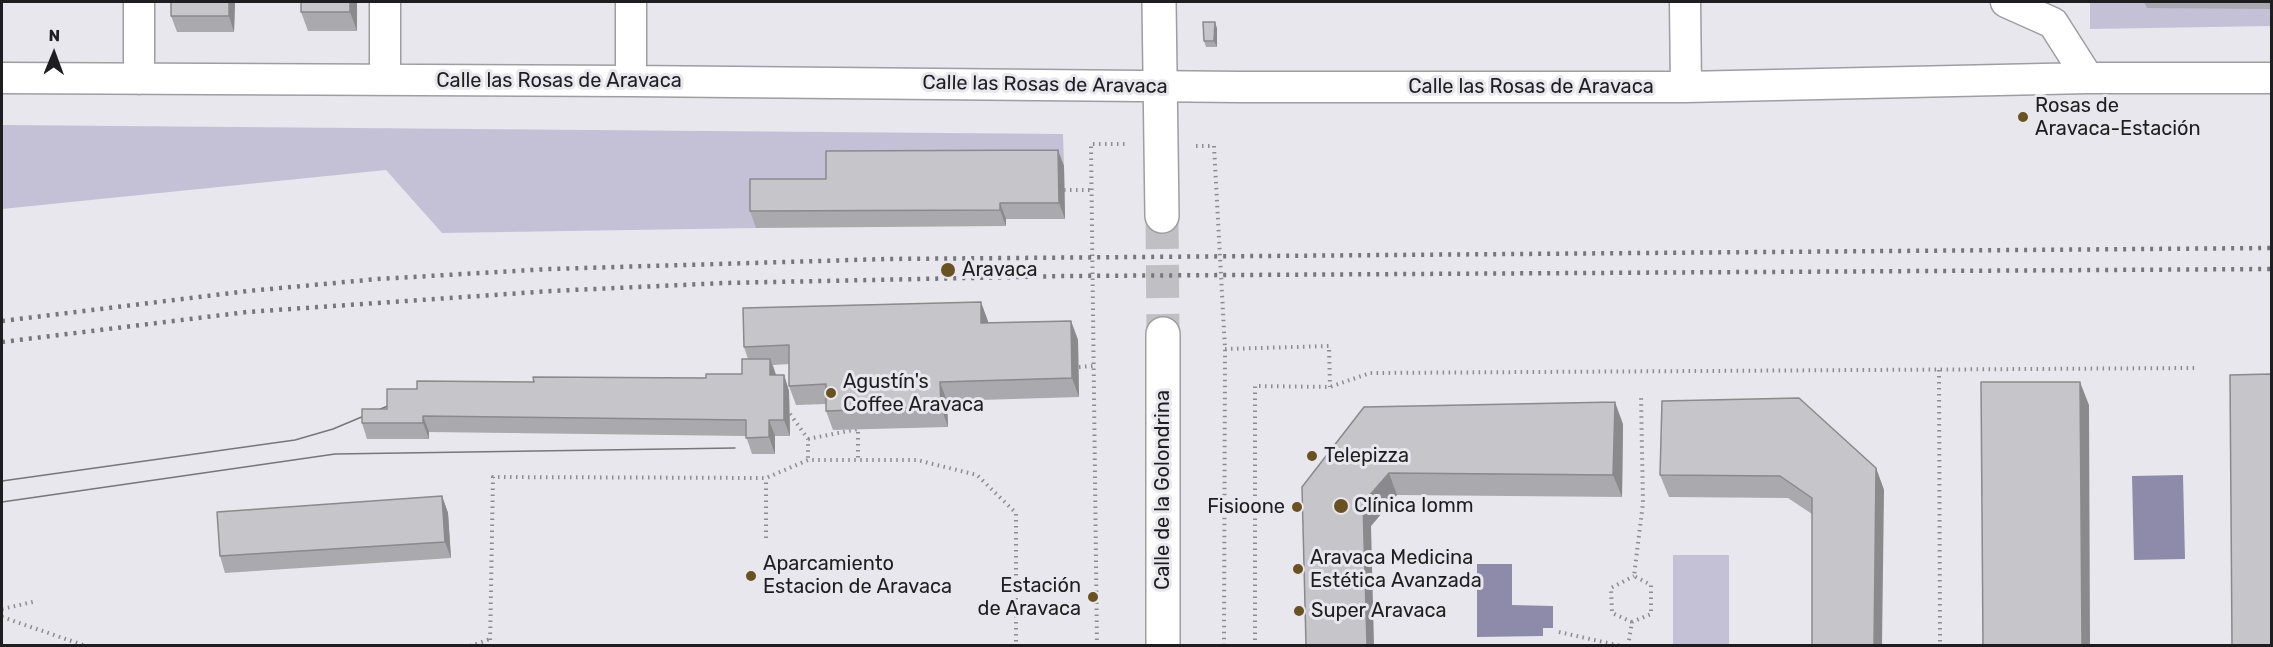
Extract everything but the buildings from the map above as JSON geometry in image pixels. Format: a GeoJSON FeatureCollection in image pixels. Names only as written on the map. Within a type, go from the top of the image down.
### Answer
{"type":"FeatureCollection","features":[{"type":"Feature","properties":{"kind":"street"},"geometry":{"type":"LineString","coordinates":[[139,2],[139,79]]}},
{"type":"Feature","properties":{"kind":"street"},"geometry":{"type":"LineString","coordinates":[[385,2],[385,80]]}},
{"type":"Feature","properties":{"kind":"street"},"geometry":{"type":"LineString","coordinates":[[631,2],[631,81]]}},
{"type":"Feature","properties":{"kind":"street"},"geometry":{"type":"LineString","coordinates":[[1159,2],[1162,216]]}},
{"type":"Feature","properties":{"kind":"street"},"geometry":{"type":"LineString","coordinates":[[1685,2],[1686,87]]}},
{"type":"Feature","properties":{"kind":"street"},"geometry":{"type":"LineString","coordinates":[[2006,2],[2053,22],[2088,78]]}},
{"type":"Feature","properties":{"kind":"street","name":"Calle las Rosas de Aravaca"},"geometry":{"type":"LineString","coordinates":[[2,78],[631,81],[1160,87],[1686,87],[2088,78],[2271,78]]}},
{"type":"Feature","properties":{"kind":"street","name":"Calle de la Golondrina"},"geometry":{"type":"LineString","coordinates":[[1162,645],[1163,334]]}},
{"type":"Feature","properties":{"kind":"path"},"geometry":{"type":"LineString","coordinates":[[1091,144],[1097,645]]}},
{"type":"Feature","properties":{"kind":"path"},"geometry":{"type":"LineString","coordinates":[[1215,146],[1225,349],[1224,645]]}},
{"type":"Feature","properties":{"kind":"path"},"geometry":{"type":"LineString","coordinates":[[1064,190],[1092,190]]}},
{"type":"Feature","properties":{"kind":"path"},"geometry":{"type":"LineString","coordinates":[[1225,349],[1329,346],[1330,387]]}},
{"type":"Feature","properties":{"kind":"path"},"geometry":{"type":"LineString","coordinates":[[1078,367],[1093,366]]}},
{"type":"Feature","properties":{"kind":"path"},"geometry":{"type":"LineString","coordinates":[[1255,645],[1255,386],[1330,387],[1370,373],[2195,368]]}},
{"type":"Feature","properties":{"kind":"path"},"geometry":{"type":"LineString","coordinates":[[1939,370],[1940,645]]}},
{"type":"Feature","properties":{"kind":"path"},"geometry":{"type":"LineString","coordinates":[[1634,576],[1643,503],[1641,396]]}},
{"type":"Feature","properties":{"kind":"path"},"geometry":{"type":"LineString","coordinates":[[790,414],[808,439],[808,460]]}},
{"type":"Feature","properties":{"kind":"path"},"geometry":{"type":"LineString","coordinates":[[808,439],[858,429],[858,461]]}},
{"type":"Feature","properties":{"kind":"path"},"geometry":{"type":"LineString","coordinates":[[490,645],[493,477],[766,478],[808,460],[917,460],[976,475],[1016,513],[1016,645]]}},
{"type":"Feature","properties":{"kind":"path"},"geometry":{"type":"LineString","coordinates":[[766,478],[766,538]]}},
{"type":"Feature","properties":{"kind":"path"},"geometry":{"type":"LineString","coordinates":[[1634,576],[1651,585],[1651,614],[1632,622],[1612,613],[1611,588],[1634,576]]}},
{"type":"Feature","properties":{"kind":"path"},"geometry":{"type":"LineString","coordinates":[[2,609],[37,601]]}},
{"type":"Feature","properties":{"kind":"path"},"geometry":{"type":"LineString","coordinates":[[2,617],[86,645]]}},
{"type":"Feature","properties":{"kind":"path"},"geometry":{"type":"LineString","coordinates":[[1628,645],[1632,622]]}},
{"type":"Feature","properties":{"kind":"path"},"geometry":{"type":"LineString","coordinates":[[1558,632],[1621,645]]}},
{"type":"Feature","properties":{"kind":"path"},"geometry":{"type":"LineString","coordinates":[[470,645],[490,639]]}},
{"type":"Feature","properties":{"kind":"shaded area"},"geometry":{"type":"Polygon","coordinates":[[[2090,2],[2271,2],[2271,26],[2090,29],[2090,2]]]}},
{"type":"Feature","properties":{"kind":"shaded area"},"geometry":{"type":"Polygon","coordinates":[[[2,125],[1063,134],[1064,166],[832,167],[832,195],[756,196],[756,228],[442,233],[386,170],[2,209],[2,125]]]}},
{"type":"Feature","properties":{"kind":"shaded area"},"geometry":{"type":"Polygon","coordinates":[[[2183,475],[2185,559],[2134,560],[2132,476],[2183,475]]]}},
{"type":"Feature","properties":{"kind":"shaded area"},"geometry":{"type":"Polygon","coordinates":[[[1673,555],[1729,555],[1729,645],[1673,645],[1673,555]]]}},
{"type":"Feature","properties":{"kind":"shaded area"},"geometry":{"type":"Polygon","coordinates":[[[1477,564],[1512,564],[1512,605],[1553,606],[1553,628],[1543,628],[1543,636],[1477,637],[1477,564]]]}},
{"type":"Feature","properties":{"kind":"tunnel"},"geometry":{"type":"LineString","coordinates":[[1162,216],[1163,334]]}},
{"type":"Feature","properties":{"kind":"tram line"},"geometry":{"type":"LineString","coordinates":[[2,481],[295,440],[333,429],[402,400]]}},
{"type":"Feature","properties":{"kind":"tram line"},"geometry":{"type":"LineString","coordinates":[[2,502],[335,454],[735,448]]}},
{"type":"Feature","properties":{"kind":"railway"},"geometry":{"type":"LineString","coordinates":[[2,321],[248,291],[378,279],[549,269],[886,259],[2272,248]]}},
{"type":"Feature","properties":{"kind":"railway"},"geometry":{"type":"LineString","coordinates":[[2,342],[247,312],[551,291],[724,283],[1066,276],[2272,269]]}},
{"type":"Feature","properties":{"kind":"place","name":"Rosas de Aravaca-Estación"},"geometry":{"type":"Point","coordinates":[2023,117]}},
{"type":"Feature","properties":{"kind":"place","name":"Aravaca"},"geometry":{"type":"Point","coordinates":[948,270]}},
{"type":"Feature","properties":{"kind":"place","name":"Agustín's Coffee Aravaca"},"geometry":{"type":"Point","coordinates":[831,393]}},
{"type":"Feature","properties":{"kind":"place","name":"Telepizza"},"geometry":{"type":"Point","coordinates":[1312,456]}},
{"type":"Feature","properties":{"kind":"place","name":"Clínica Iomm"},"geometry":{"type":"Point","coordinates":[1341,506]}},
{"type":"Feature","properties":{"kind":"place","name":"Fisioone"},"geometry":{"type":"Point","coordinates":[1297,507]}},
{"type":"Feature","properties":{"kind":"place","name":"Aravaca Medicina Estética Avanzada"},"geometry":{"type":"Point","coordinates":[1298,569]}},
{"type":"Feature","properties":{"kind":"place","name":"Aparcamiento Estacion de Aravaca"},"geometry":{"type":"Point","coordinates":[751,576]}},
{"type":"Feature","properties":{"kind":"place","name":"Estación de Aravaca"},"geometry":{"type":"Point","coordinates":[1093,597]}},
{"type":"Feature","properties":{"kind":"place","name":"Super Aravaca"},"geometry":{"type":"Point","coordinates":[1299,611]}}]}
